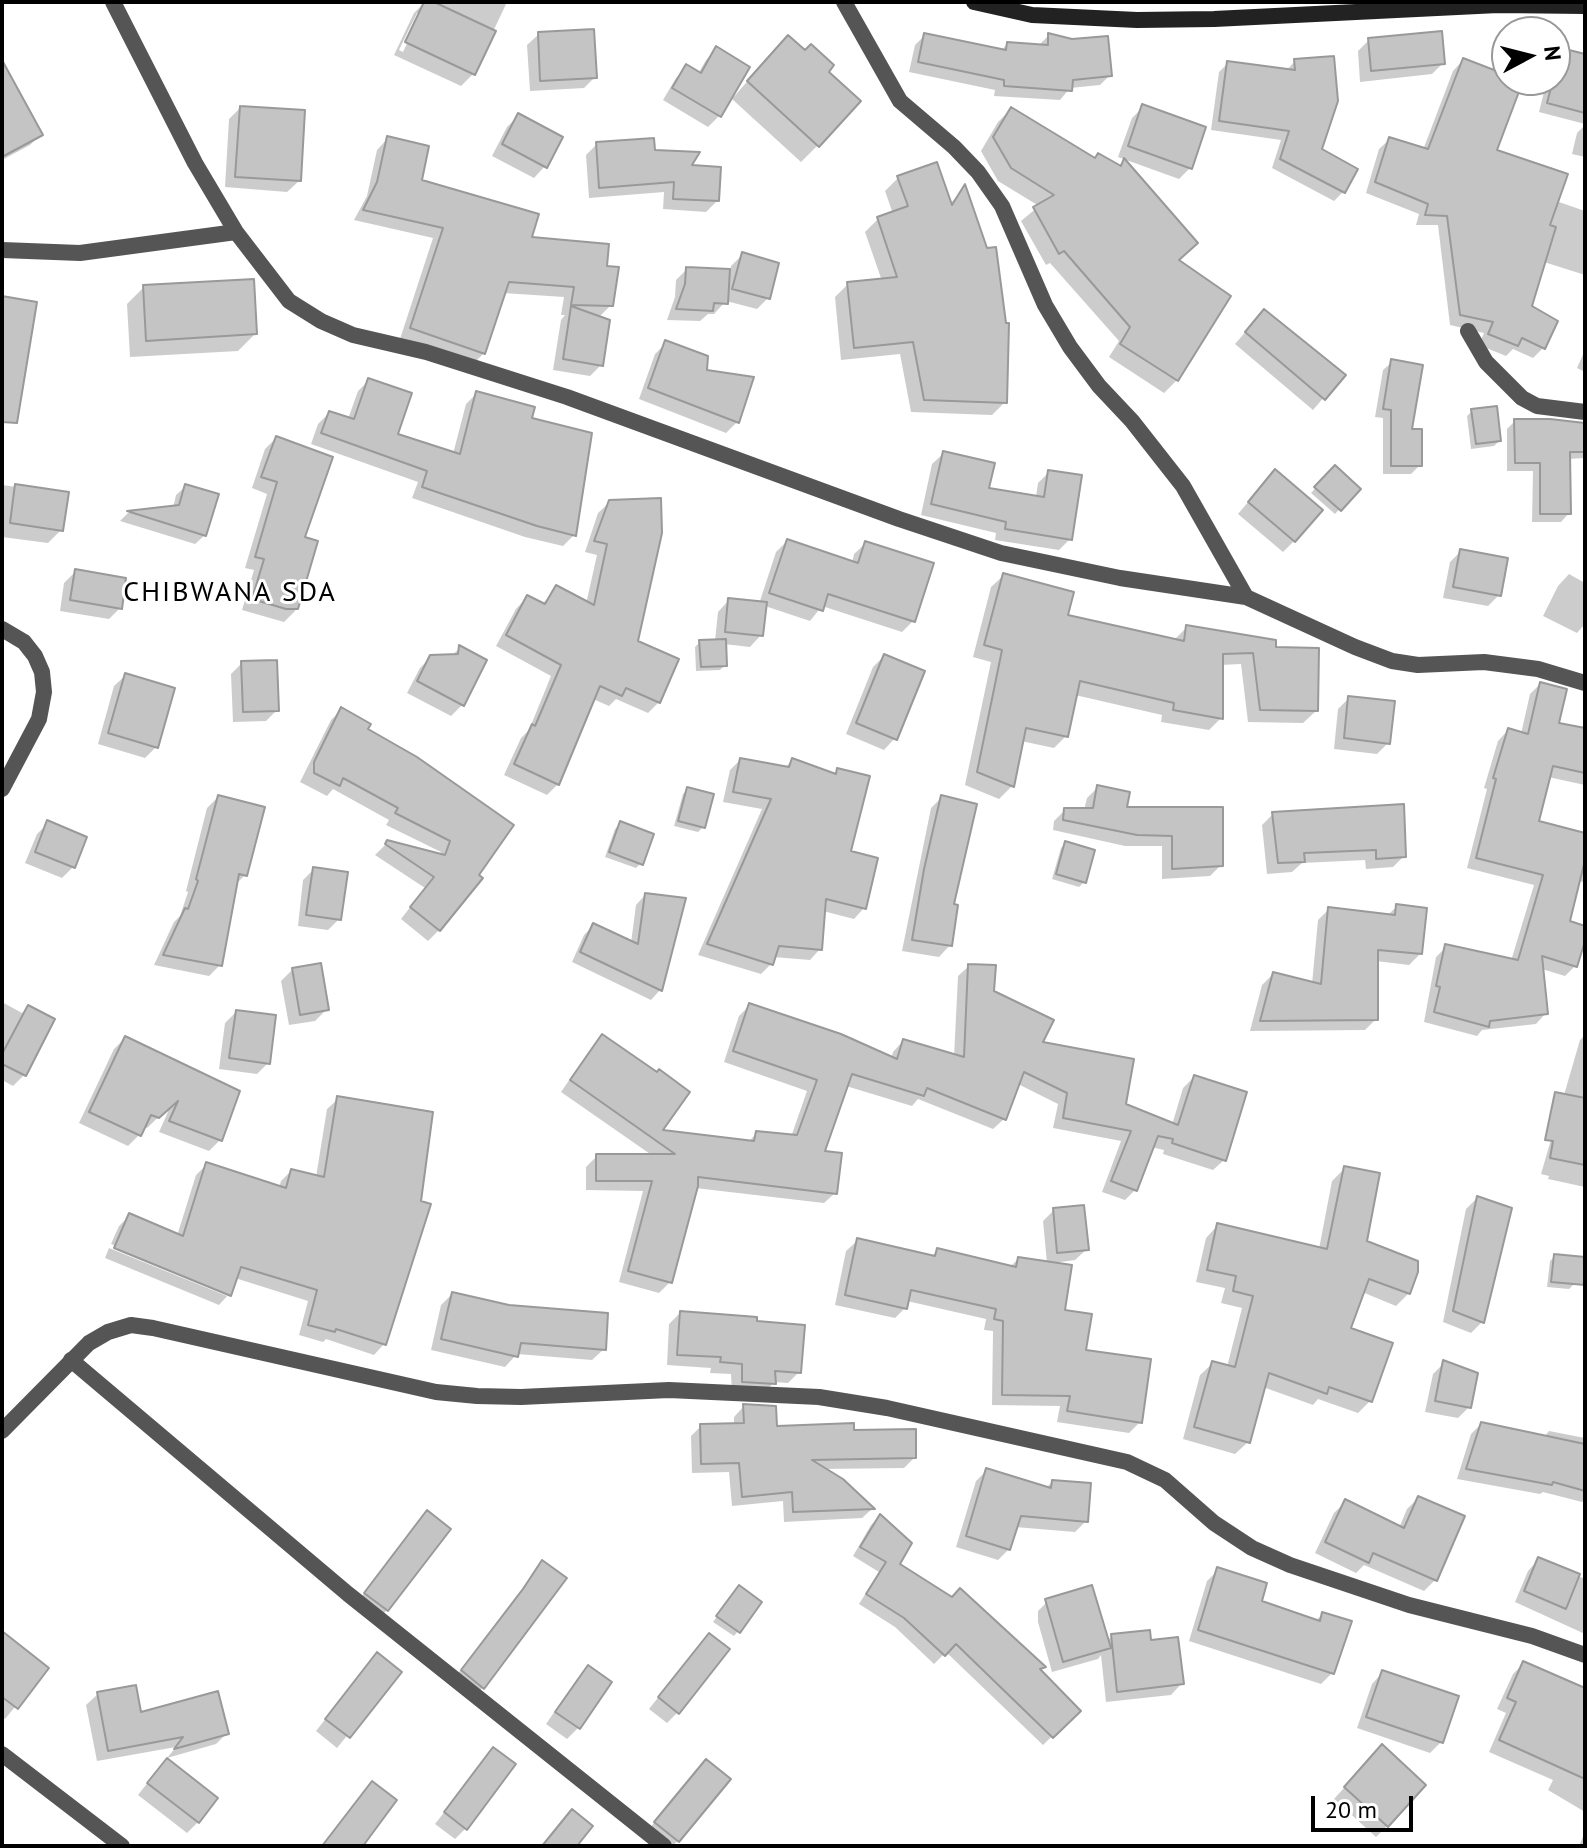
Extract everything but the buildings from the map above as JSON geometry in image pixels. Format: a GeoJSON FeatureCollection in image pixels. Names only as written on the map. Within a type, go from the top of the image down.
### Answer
{"type":"FeatureCollection","features":[{"type":"Feature","properties":{"kind":"street"},"geometry":{"type":"LineString","coordinates":[[113,2],[195,163],[236,232],[289,301],[321,321],[353,335],[426,352],[567,397],[899,519],[1001,553],[1120,578],[1246,597],[1392,661],[1418,665],[1484,662],[1524,667],[1585,683]]}},
{"type":"Feature","properties":{"kind":"street"},"geometry":{"type":"LineString","coordinates":[[844,2],[900,101],[954,147],[978,172],[1002,206],[1045,305],[1070,347],[1183,486],[1246,597]]}},
{"type":"Feature","properties":{"kind":"street"},"geometry":{"type":"LineString","coordinates":[[974,2],[1032,15],[1137,20],[1498,5],[1585,6]]}},
{"type":"Feature","properties":{"kind":"street"},"geometry":{"type":"LineString","coordinates":[[2,250],[80,253],[236,232]]}},
{"type":"Feature","properties":{"kind":"street"},"geometry":{"type":"LineString","coordinates":[[1468,331],[1486,362],[1522,398],[1547,408],[1585,412]]}},
{"type":"Feature","properties":{"kind":"street"},"geometry":{"type":"LineString","coordinates":[[2,629],[24,642],[35,656],[42,672],[44,692],[39,719],[2,789]]}},
{"type":"Feature","properties":{"kind":"street"},"geometry":{"type":"LineString","coordinates":[[2,1431],[89,1343],[108,1332],[131,1325],[450,1393],[521,1397],[682,1390],[819,1397],[887,1408],[1127,1462],[1165,1480],[1214,1523],[1252,1548],[1290,1565],[1409,1605],[1532,1636],[1585,1655]]}},
{"type":"Feature","properties":{"kind":"street"},"geometry":{"type":"LineString","coordinates":[[71,1360],[348,1594],[664,1846]]}},
{"type":"Feature","properties":{"kind":"street"},"geometry":{"type":"LineString","coordinates":[[2,1754],[122,1846]]}},
{"type":"Feature","properties":{"kind":"district","name":"CHIBWANA SDA"},"geometry":{"type":"Point","coordinates":[230,593]}}]}
